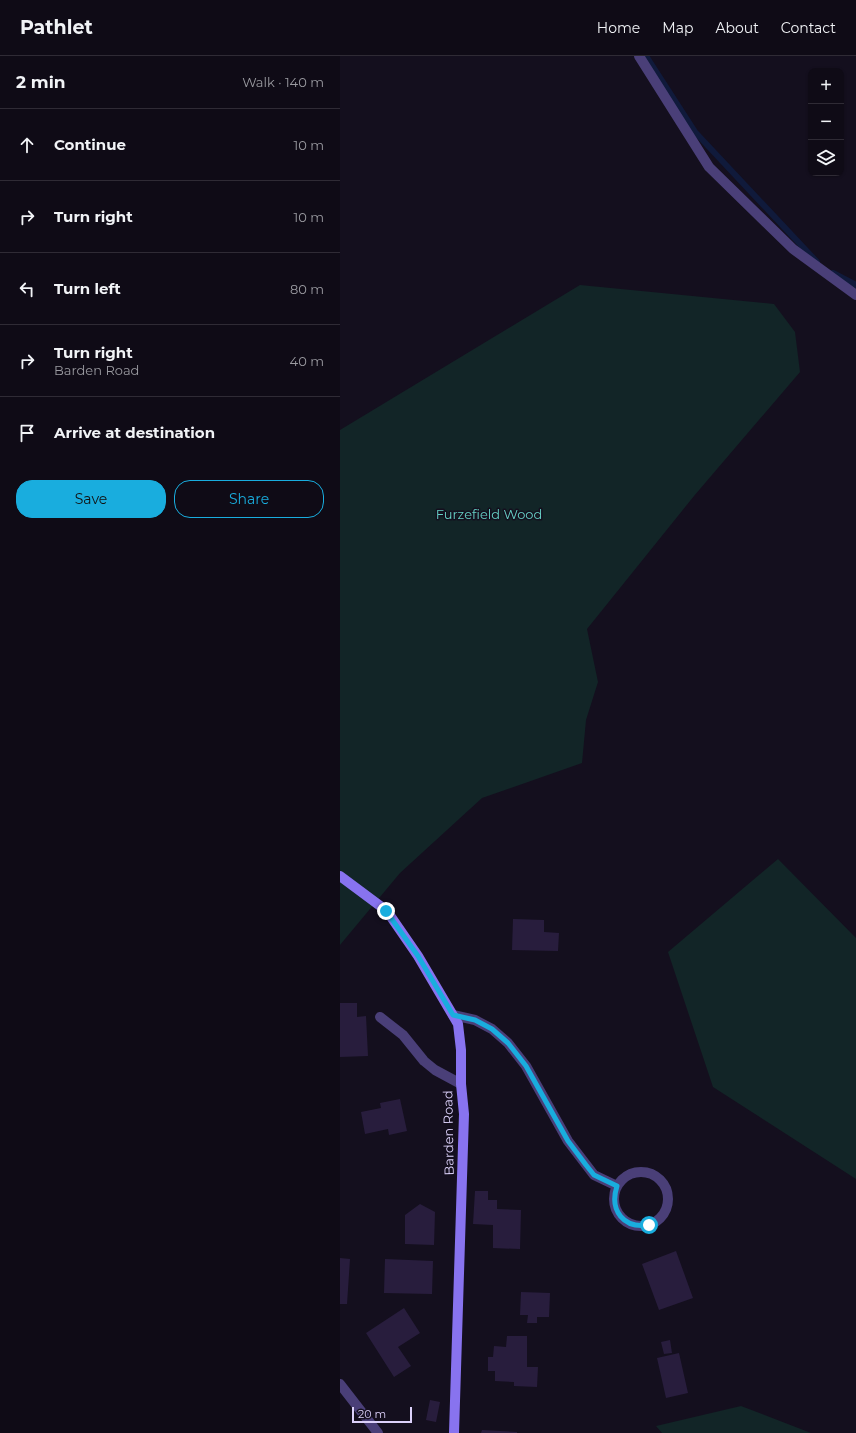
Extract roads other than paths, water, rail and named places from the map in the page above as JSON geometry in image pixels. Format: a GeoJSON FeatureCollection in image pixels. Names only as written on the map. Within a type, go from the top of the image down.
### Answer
{"type":"FeatureCollection","features":[{"type":"Feature","properties":{"kind":"street"},"geometry":{"type":"LineString","coordinates":[[639,56],[709,167],[793,249],[856,295]]}},
{"type":"Feature","properties":{"kind":"street","name":"Barden Road"},"geometry":{"type":"LineString","coordinates":[[340,876],[386,911],[418,956],[458,1024],[461,1050],[461,1084],[464,1114],[454,1433]]}},
{"type":"Feature","properties":{"kind":"street"},"geometry":{"type":"LineString","coordinates":[[453,1015],[475,1020],[492,1029],[508,1043],[526,1066],[568,1141],[594,1175],[617,1186]]}},
{"type":"Feature","properties":{"kind":"street"},"geometry":{"type":"LineString","coordinates":[[380,1017],[403,1035],[424,1061],[435,1070],[461,1084]]}},
{"type":"Feature","properties":{"kind":"street"},"geometry":{"type":"LineString","coordinates":[[647,1172],[656,1175],[662,1181],[668,1193],[668,1206],[664,1214],[657,1221],[649,1225],[640,1226],[631,1224],[624,1220],[618,1213],[614,1204],[614,1195],[617,1186],[622,1179],[629,1174],[647,1172]]}},
{"type":"Feature","properties":{"kind":"street"},"geometry":{"type":"LineString","coordinates":[[340,1384],[378,1433]]}},
{"type":"Feature","properties":{"kind":"waterway"},"geometry":{"type":"LineString","coordinates":[[646,56],[695,132],[817,262]]}},
{"type":"Feature","properties":{"kind":"waterway"},"geometry":{"type":"LineString","coordinates":[[833,273],[856,285]]}},
{"type":"Feature","properties":{"kind":"park label","name":"Furzefield Wood"},"geometry":{"type":"Point","coordinates":[489,514]}}]}
